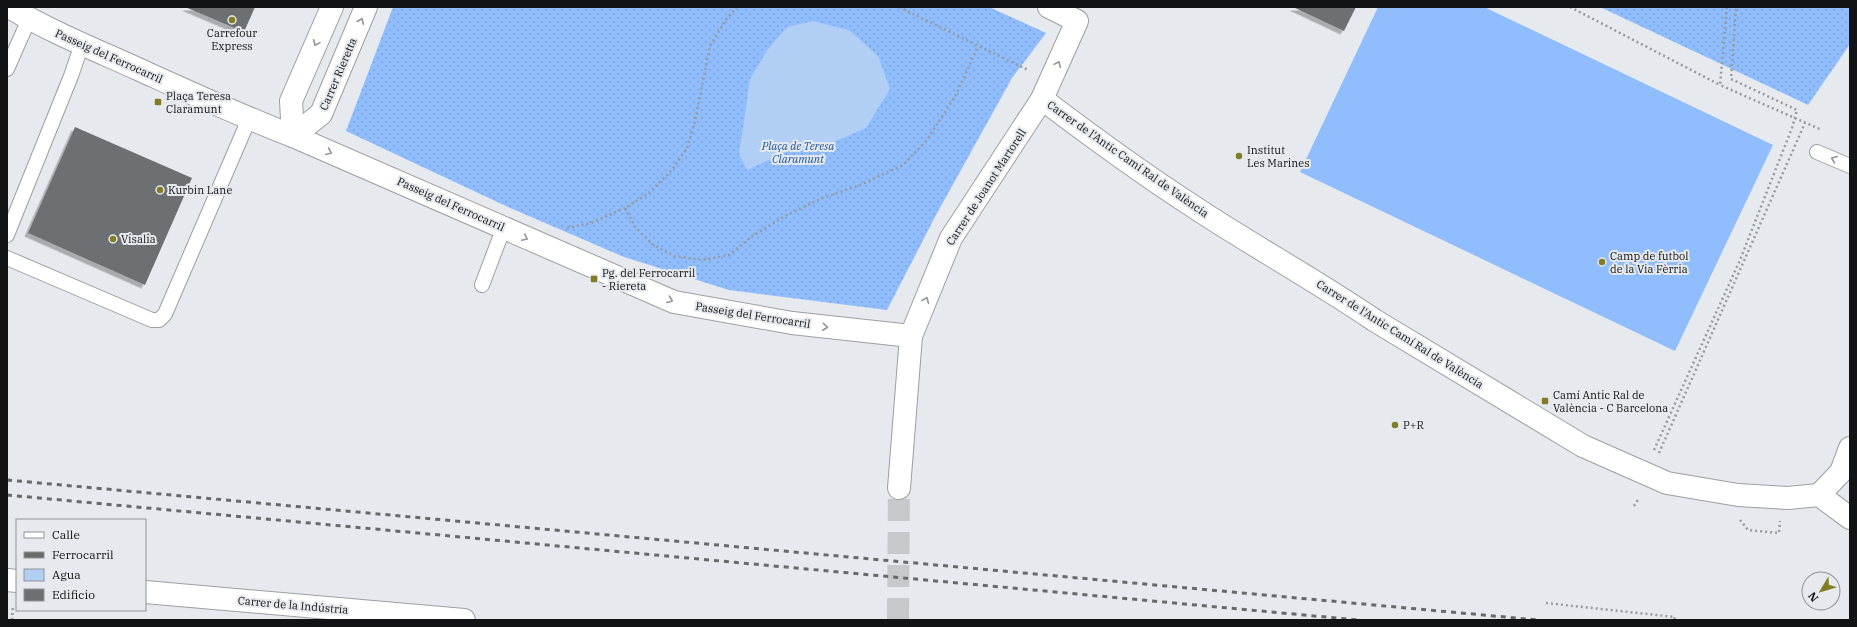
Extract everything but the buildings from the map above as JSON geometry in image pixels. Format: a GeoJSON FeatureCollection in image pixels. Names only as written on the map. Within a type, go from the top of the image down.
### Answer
{"type":"FeatureCollection","features":[{"type":"Feature","properties":{"kind":"street","name":"Passeig del Ferrocarril"},"geometry":{"type":"LineString","coordinates":[[9,7],[29,19],[82,44],[249,119],[293,136],[674,302],[792,323],[911,336]]}},
{"type":"Feature","properties":{"kind":"street"},"geometry":{"type":"LineString","coordinates":[[293,136],[291,101],[332,7]]}},
{"type":"Feature","properties":{"kind":"street","name":"Carrer Rieretta"},"geometry":{"type":"LineString","coordinates":[[293,136],[321,114],[366,7]]}},
{"type":"Feature","properties":{"kind":"street","name":"Carrer de Joanot Martorell"},"geometry":{"type":"LineString","coordinates":[[899,488],[911,336],[951,238],[1046,90],[1077,21],[1049,7]]}},
{"type":"Feature","properties":{"kind":"street","name":"Carrer de l'Antic Camí Ral de València"},"geometry":{"type":"LineString","coordinates":[[1046,90],[1075,125],[1191,205],[1344,299],[1374,320],[1583,446],[1650,466],[1666,483],[1738,495],[1788,498],[1819,495]]}},
{"type":"Feature","properties":{"kind":"street"},"geometry":{"type":"LineString","coordinates":[[1850,448],[1841,472],[1819,495],[1850,518]]}},
{"type":"Feature","properties":{"kind":"street","name":"Carrer de la Indústria"},"geometry":{"type":"LineString","coordinates":[[146,592],[438,619],[464,620]]}},
{"type":"Feature","properties":{"kind":"lane"},"geometry":{"type":"LineString","coordinates":[[7,69],[29,19]]}},
{"type":"Feature","properties":{"kind":"lane"},"geometry":{"type":"LineString","coordinates":[[7,235],[72,76],[82,44]]}},
{"type":"Feature","properties":{"kind":"lane"},"geometry":{"type":"LineString","coordinates":[[7,258],[152,320],[159,320],[165,314],[237,150],[249,119]]}},
{"type":"Feature","properties":{"kind":"lane"},"geometry":{"type":"LineString","coordinates":[[1817,152],[1850,166]]}},
{"type":"Feature","properties":{"kind":"lane"},"geometry":{"type":"LineString","coordinates":[[482,285],[504,227]]}},
{"type":"Feature","properties":{"kind":"path"},"geometry":{"type":"LineString","coordinates":[[563,228],[591,223],[625,208],[649,193],[672,170],[687,148],[695,121],[710,46],[727,18],[737,7]]}},
{"type":"Feature","properties":{"kind":"path"},"geometry":{"type":"LineString","coordinates":[[899,7],[978,46],[1046,90]]}},
{"type":"Feature","properties":{"kind":"path"},"geometry":{"type":"LineString","coordinates":[[1570,7],[1720,85],[1825,132]]}},
{"type":"Feature","properties":{"kind":"path"},"geometry":{"type":"LineString","coordinates":[[1720,85],[1727,7]]}},
{"type":"Feature","properties":{"kind":"path"},"geometry":{"type":"LineString","coordinates":[[1650,466],[1740,260],[1797,110],[1731,79],[1736,7]]}},
{"type":"Feature","properties":{"kind":"path"},"geometry":{"type":"LineString","coordinates":[[625,208],[636,228],[652,244],[674,256],[703,260],[729,255],[752,237],[785,216],[820,199],[860,185],[903,166],[927,140],[956,95],[978,46]]}},
{"type":"Feature","properties":{"kind":"path"},"geometry":{"type":"LineString","coordinates":[[1650,466],[1805,123]]}},
{"type":"Feature","properties":{"kind":"path"},"geometry":{"type":"LineString","coordinates":[[1634,506],[1641,494]]}},
{"type":"Feature","properties":{"kind":"path"},"geometry":{"type":"LineString","coordinates":[[1738,516],[1748,530],[1779,533],[1780,521]]}},
{"type":"Feature","properties":{"kind":"path"},"geometry":{"type":"LineString","coordinates":[[1546,603],[1674,617],[1674,620]]}},
{"type":"Feature","properties":{"kind":"green space","name":"Plaça de Teresa Claramunt"},"geometry":{"type":"Polygon","coordinates":[[[393,7],[989,7],[1046,33],[1012,78],[936,215],[887,310],[729,290],[624,257],[508,207],[346,131],[393,7]]]}},
{"type":"Feature","properties":{"kind":"green space","name":"Camp de futbol de la Via Fèrria"},"geometry":{"type":"Polygon","coordinates":[[[1378,7],[1484,7],[1773,145],[1675,351],[1300,172],[1378,7]]]}},
{"type":"Feature","properties":{"kind":"green space"},"geometry":{"type":"Polygon","coordinates":[[[1600,7],[1850,7],[1850,44],[1808,105],[1600,7]]]}},
{"type":"Feature","properties":{"kind":"water"},"geometry":{"type":"Polygon","coordinates":[[[813,21],[849,30],[878,56],[890,89],[866,128],[834,142],[784,153],[747,170],[739,154],[750,79],[768,49],[787,27],[813,21]]]}},
{"type":"Feature","properties":{"kind":"tunnel"},"geometry":{"type":"LineString","coordinates":[[898,620],[899,488]]}},
{"type":"Feature","properties":{"kind":"railway"},"geometry":{"type":"LineString","coordinates":[[7,480],[1538,620]]}},
{"type":"Feature","properties":{"kind":"railway"},"geometry":{"type":"LineString","coordinates":[[7,495],[1358,620]]}},
{"type":"Feature","properties":{"kind":"place","name":"Carrefour Express"},"geometry":{"type":"Point","coordinates":[232,20]}},
{"type":"Feature","properties":{"kind":"place","name":"Plaça Teresa Claramunt"},"geometry":{"type":"Point","coordinates":[158,102]}},
{"type":"Feature","properties":{"kind":"place","name":"Institut Les Marines"},"geometry":{"type":"Point","coordinates":[1239,156]}},
{"type":"Feature","properties":{"kind":"place","name":"Kurbin Lane"},"geometry":{"type":"Point","coordinates":[160,190]}},
{"type":"Feature","properties":{"kind":"place","name":"Visalia"},"geometry":{"type":"Point","coordinates":[113,239]}},
{"type":"Feature","properties":{"kind":"place","name":"Camp de futbol de la Via Fèrria"},"geometry":{"type":"Point","coordinates":[1602,262]}},
{"type":"Feature","properties":{"kind":"place","name":"Pg. del Ferrocarril - Riereta"},"geometry":{"type":"Point","coordinates":[594,279]}},
{"type":"Feature","properties":{"kind":"place","name":"Camí Antic Ral de València - C Barcelona"},"geometry":{"type":"Point","coordinates":[1545,401]}},
{"type":"Feature","properties":{"kind":"place","name":"P+R"},"geometry":{"type":"Point","coordinates":[1395,425]}}]}
